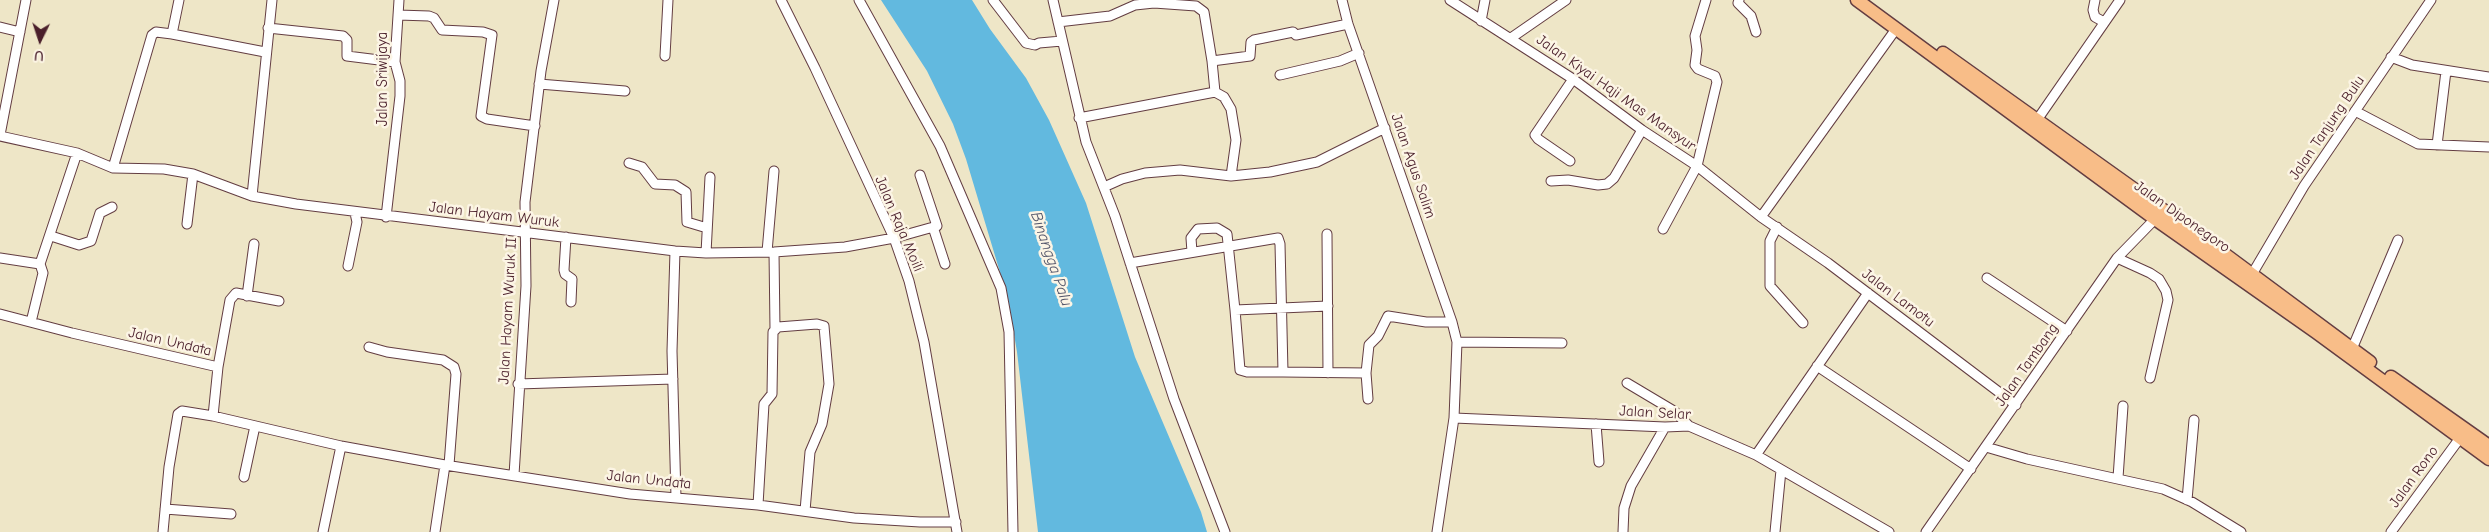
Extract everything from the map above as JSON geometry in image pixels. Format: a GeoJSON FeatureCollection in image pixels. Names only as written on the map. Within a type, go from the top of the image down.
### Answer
{"type":"FeatureCollection","features":[{"type":"Feature","properties":{"kind":"highway","name":"Jalan Diponegoro"},"geometry":{"type":"LineString","coordinates":[[1857,0],[2155,219],[2316,332],[2489,459]]}},
{"type":"Feature","properties":{"kind":"highway","name":"Jalan Diponegoro"},"geometry":{"type":"LineString","coordinates":[[1870,0],[2489,446]]}},
{"type":"Feature","properties":{"kind":"street"},"geometry":{"type":"LineString","coordinates":[[0,136],[26,0]]}},
{"type":"Feature","properties":{"kind":"street"},"geometry":{"type":"LineString","coordinates":[[172,34],[179,0]]}},
{"type":"Feature","properties":{"kind":"street"},"geometry":{"type":"LineString","coordinates":[[252,196],[263,104],[268,28],[272,0]]}},
{"type":"Feature","properties":{"kind":"street","name":"Jalan Sriwijaya"},"geometry":{"type":"LineString","coordinates":[[386,217],[400,96],[400,81],[395,62],[399,0]]}},
{"type":"Feature","properties":{"kind":"street","name":"Jalan Hayam Wuruk II"},"geometry":{"type":"LineString","coordinates":[[514,475],[518,384],[526,286],[525,202],[539,84],[554,0]]}},
{"type":"Feature","properties":{"kind":"street"},"geometry":{"type":"LineString","coordinates":[[665,56],[668,0]]}},
{"type":"Feature","properties":{"kind":"street","name":"Jalan Raja Moili"},"geometry":{"type":"LineString","coordinates":[[781,0],[815,68],[894,238],[920,319],[957,532]]}},
{"type":"Feature","properties":{"kind":"street"},"geometry":{"type":"LineString","coordinates":[[859,0],[940,146],[1001,288],[1009,332],[1013,532]]}},
{"type":"Feature","properties":{"kind":"street"},"geometry":{"type":"LineString","coordinates":[[993,0],[1026,44],[1035,45],[1040,42],[1062,40]]}},
{"type":"Feature","properties":{"kind":"street"},"geometry":{"type":"LineString","coordinates":[[1053,0],[1079,118],[1091,156],[1104,187],[1130,263],[1174,399],[1225,532]]}},
{"type":"Feature","properties":{"kind":"street","name":"Jalan Agus Salim"},"geometry":{"type":"LineString","coordinates":[[1342,0],[1348,24],[1452,322],[1457,342],[1454,418],[1437,532]]}},
{"type":"Feature","properties":{"kind":"street","name":"Jalan Kiyai Haji Mas Mansyur"},"geometry":{"type":"LineString","coordinates":[[1450,0],[1573,79],[1642,130],[1698,166],[1761,217]]}},
{"type":"Feature","properties":{"kind":"street"},"geometry":{"type":"LineString","coordinates":[[1481,21],[1485,0]]}},
{"type":"Feature","properties":{"kind":"street"},"geometry":{"type":"LineString","coordinates":[[1511,38],[1566,0]]}},
{"type":"Feature","properties":{"kind":"street"},"geometry":{"type":"LineString","coordinates":[[1663,228],[1698,166],[1717,82],[1715,76],[1698,70],[1695,65],[1698,50],[1695,36],[1706,0]]}},
{"type":"Feature","properties":{"kind":"street"},"geometry":{"type":"LineString","coordinates":[[1739,0],[1738,3],[1751,16],[1756,32]]}},
{"type":"Feature","properties":{"kind":"street"},"geometry":{"type":"LineString","coordinates":[[2096,0],[2093,10],[2095,17],[2104,22]]}},
{"type":"Feature","properties":{"kind":"street"},"geometry":{"type":"LineString","coordinates":[[2037,120],[2120,0]]}},
{"type":"Feature","properties":{"kind":"street","name":"Jalan Tanjung Bulu"},"geometry":{"type":"LineString","coordinates":[[2252,276],[2295,200],[2431,0]]}},
{"type":"Feature","properties":{"kind":"street"},"geometry":{"type":"LineString","coordinates":[[1058,22],[1110,16],[1135,5],[1179,4],[1196,6],[1204,12],[1215,92]]}},
{"type":"Feature","properties":{"kind":"street"},"geometry":{"type":"LineString","coordinates":[[398,15],[431,16],[442,30],[483,32],[492,35],[481,116],[487,119],[535,126]]}},
{"type":"Feature","properties":{"kind":"street"},"geometry":{"type":"LineString","coordinates":[[1212,61],[1250,56],[1251,42],[1254,40],[1293,32],[1296,35],[1348,24]]}},
{"type":"Feature","properties":{"kind":"street"},"geometry":{"type":"LineString","coordinates":[[0,27],[20,32]]}},
{"type":"Feature","properties":{"kind":"street"},"geometry":{"type":"LineString","coordinates":[[268,28],[343,36],[347,40],[347,56],[395,62]]}},
{"type":"Feature","properties":{"kind":"street"},"geometry":{"type":"LineString","coordinates":[[1761,217],[1896,29]]}},
{"type":"Feature","properties":{"kind":"street"},"geometry":{"type":"LineString","coordinates":[[113,168],[152,35],[156,32],[172,34],[266,52]]}},
{"type":"Feature","properties":{"kind":"street"},"geometry":{"type":"LineString","coordinates":[[1280,75],[1340,61],[1359,53]]}},
{"type":"Feature","properties":{"kind":"street"},"geometry":{"type":"LineString","coordinates":[[2391,57],[2412,65],[2489,77]]}},
{"type":"Feature","properties":{"kind":"street"},"geometry":{"type":"LineString","coordinates":[[2437,145],[2446,71]]}},
{"type":"Feature","properties":{"kind":"street"},"geometry":{"type":"LineString","coordinates":[[1570,161],[1535,135],[1573,79]]}},
{"type":"Feature","properties":{"kind":"street"},"geometry":{"type":"LineString","coordinates":[[539,84],[625,92]]}},
{"type":"Feature","properties":{"kind":"street"},"geometry":{"type":"LineString","coordinates":[[1079,118],[1215,92],[1224,97],[1231,109],[1236,140],[1231,176]]}},
{"type":"Feature","properties":{"kind":"street"},"geometry":{"type":"LineString","coordinates":[[2355,111],[2411,142],[2489,147]]}},
{"type":"Feature","properties":{"kind":"street"},"geometry":{"type":"LineString","coordinates":[[1104,187],[1122,179],[1145,173],[1180,170],[1231,176],[1270,172],[1317,162],[1385,128]]}},
{"type":"Feature","properties":{"kind":"street"},"geometry":{"type":"LineString","coordinates":[[1551,181],[1577,181],[1598,185],[1608,184],[1614,178],[1642,130]]}},
{"type":"Feature","properties":{"kind":"street","name":"Jalan Hayam Wuruk"},"geometry":{"type":"LineString","coordinates":[[0,136],[77,153],[113,168],[164,169],[193,174],[252,196],[354,213],[675,251],[706,253],[771,252],[845,247],[894,238],[933,227]]}},
{"type":"Feature","properties":{"kind":"street"},"geometry":{"type":"LineString","coordinates":[[31,322],[43,273],[40,264],[51,236],[77,153]]}},
{"type":"Feature","properties":{"kind":"street"},"geometry":{"type":"LineString","coordinates":[[629,163],[642,167],[654,184],[675,185],[686,192],[687,222],[707,228]]}},
{"type":"Feature","properties":{"kind":"street"},"geometry":{"type":"LineString","coordinates":[[758,505],[764,404],[772,394],[772,338],[775,328],[771,252],[774,171]]}},
{"type":"Feature","properties":{"kind":"street"},"geometry":{"type":"LineString","coordinates":[[186,224],[193,174]]}},
{"type":"Feature","properties":{"kind":"street"},"geometry":{"type":"LineString","coordinates":[[920,174],[937,226],[933,227],[945,264]]}},
{"type":"Feature","properties":{"kind":"street"},"geometry":{"type":"LineString","coordinates":[[706,253],[710,177]]}},
{"type":"Feature","properties":{"kind":"street"},"geometry":{"type":"LineString","coordinates":[[51,236],[79,245],[91,240],[100,213],[112,207]]}},
{"type":"Feature","properties":{"kind":"street"},"geometry":{"type":"LineString","coordinates":[[348,266],[357,222],[354,213]]}},
{"type":"Feature","properties":{"kind":"street","name":"Jalan Lamotu"},"geometry":{"type":"LineString","coordinates":[[1761,217],[1868,293],[2016,405]]}},
{"type":"Feature","properties":{"kind":"street","name":"Jalan Tambang"},"geometry":{"type":"LineString","coordinates":[[1926,532],[2117,258],[2155,219]]}},
{"type":"Feature","properties":{"kind":"street"},"geometry":{"type":"LineString","coordinates":[[1777,227],[1770,241],[1770,286],[1803,323]]}},
{"type":"Feature","properties":{"kind":"street"},"geometry":{"type":"LineString","coordinates":[[1192,252],[1192,235],[1198,229],[1217,228],[1223,230],[1229,237],[1240,370],[1247,372],[1366,374]]}},
{"type":"Feature","properties":{"kind":"street"},"geometry":{"type":"LineString","coordinates":[[1328,234],[1328,372]]}},
{"type":"Feature","properties":{"kind":"street"},"geometry":{"type":"LineString","coordinates":[[566,237],[564,270],[565,274],[572,279],[571,302]]}},
{"type":"Feature","properties":{"kind":"street"},"geometry":{"type":"LineString","coordinates":[[1130,263],[1230,245],[1274,238],[1280,239],[1283,372]]}},
{"type":"Feature","properties":{"kind":"street"},"geometry":{"type":"LineString","coordinates":[[2352,349],[2398,240]]}},
{"type":"Feature","properties":{"kind":"street"},"geometry":{"type":"LineString","coordinates":[[247,296],[254,244]]}},
{"type":"Feature","properties":{"kind":"street"},"geometry":{"type":"LineString","coordinates":[[675,251],[673,379],[676,497]]}},
{"type":"Feature","properties":{"kind":"street"},"geometry":{"type":"LineString","coordinates":[[0,258],[40,264]]}},
{"type":"Feature","properties":{"kind":"street"},"geometry":{"type":"LineString","coordinates":[[2117,258],[2150,273],[2159,280],[2166,291],[2166,305],[2150,378]]}},
{"type":"Feature","properties":{"kind":"street"},"geometry":{"type":"LineString","coordinates":[[1987,278],[2067,331]]}},
{"type":"Feature","properties":{"kind":"street"},"geometry":{"type":"LineString","coordinates":[[218,367],[230,300],[236,293],[279,301]]}},
{"type":"Feature","properties":{"kind":"street"},"geometry":{"type":"LineString","coordinates":[[1756,455],[1868,293]]}},
{"type":"Feature","properties":{"kind":"street"},"geometry":{"type":"LineString","coordinates":[[1235,310],[1328,306]]}},
{"type":"Feature","properties":{"kind":"street","name":"Jalan Undata"},"geometry":{"type":"LineString","coordinates":[[0,314],[218,367],[213,416],[341,446],[630,494],[758,505],[885,520],[956,522]]}},
{"type":"Feature","properties":{"kind":"street"},"geometry":{"type":"LineString","coordinates":[[1368,399],[1366,374],[1370,342],[1378,336],[1388,316],[1426,322],[1452,322]]}},
{"type":"Feature","properties":{"kind":"street"},"geometry":{"type":"LineString","coordinates":[[775,328],[817,324],[824,326],[829,384],[822,424],[810,452],[805,511]]}},
{"type":"Feature","properties":{"kind":"street"},"geometry":{"type":"LineString","coordinates":[[1457,342],[1562,344]]}},
{"type":"Feature","properties":{"kind":"street"},"geometry":{"type":"LineString","coordinates":[[369,347],[387,352],[443,360],[454,367],[456,374],[447,465],[435,532]]}},
{"type":"Feature","properties":{"kind":"street"},"geometry":{"type":"LineString","coordinates":[[1817,366],[1971,469]]}},
{"type":"Feature","properties":{"kind":"street"},"geometry":{"type":"LineString","coordinates":[[518,384],[673,379]]}},
{"type":"Feature","properties":{"kind":"street"},"geometry":{"type":"LineString","coordinates":[[1628,383],[1674,411],[1689,426]]}},
{"type":"Feature","properties":{"kind":"street"},"geometry":{"type":"LineString","coordinates":[[2118,478],[2123,406]]}},
{"type":"Feature","properties":{"kind":"street"},"geometry":{"type":"LineString","coordinates":[[163,532],[171,449],[178,414],[182,411],[213,416]]}},
{"type":"Feature","properties":{"kind":"street","name":"Jalan Selar"},"geometry":{"type":"LineString","coordinates":[[1454,418],[1665,427],[1689,426],[1756,455],[1889,532]]}},
{"type":"Feature","properties":{"kind":"street"},"geometry":{"type":"LineString","coordinates":[[2187,500],[2194,420]]}},
{"type":"Feature","properties":{"kind":"street"},"geometry":{"type":"LineString","coordinates":[[1596,424],[1599,462]]}},
{"type":"Feature","properties":{"kind":"street"},"geometry":{"type":"LineString","coordinates":[[244,477],[255,426]]}},
{"type":"Feature","properties":{"kind":"street"},"geometry":{"type":"LineString","coordinates":[[1623,532],[1624,508],[1630,486],[1665,427]]}},
{"type":"Feature","properties":{"kind":"street","name":"Jalan Rono"},"geometry":{"type":"LineString","coordinates":[[2391,532],[2460,438]]}},
{"type":"Feature","properties":{"kind":"street"},"geometry":{"type":"LineString","coordinates":[[323,532],[341,446]]}},
{"type":"Feature","properties":{"kind":"street"},"geometry":{"type":"LineString","coordinates":[[1986,447],[2027,459],[2163,489],[2187,500],[2241,532]]}},
{"type":"Feature","properties":{"kind":"street"},"geometry":{"type":"LineString","coordinates":[[1775,532],[1781,470]]}},
{"type":"Feature","properties":{"kind":"street"},"geometry":{"type":"LineString","coordinates":[[165,509],[231,514]]}},
{"type":"Feature","properties":{"kind":"water","name":"Binangga Palu"},"geometry":{"type":"Polygon","coordinates":[[[881,0],[972,0],[990,29],[1026,78],[1049,120],[1086,203],[1135,357],[1201,512],[1207,532],[1038,532],[1017,352],[1008,299],[966,159],[953,124],[927,71],[881,0]]]}}]}
